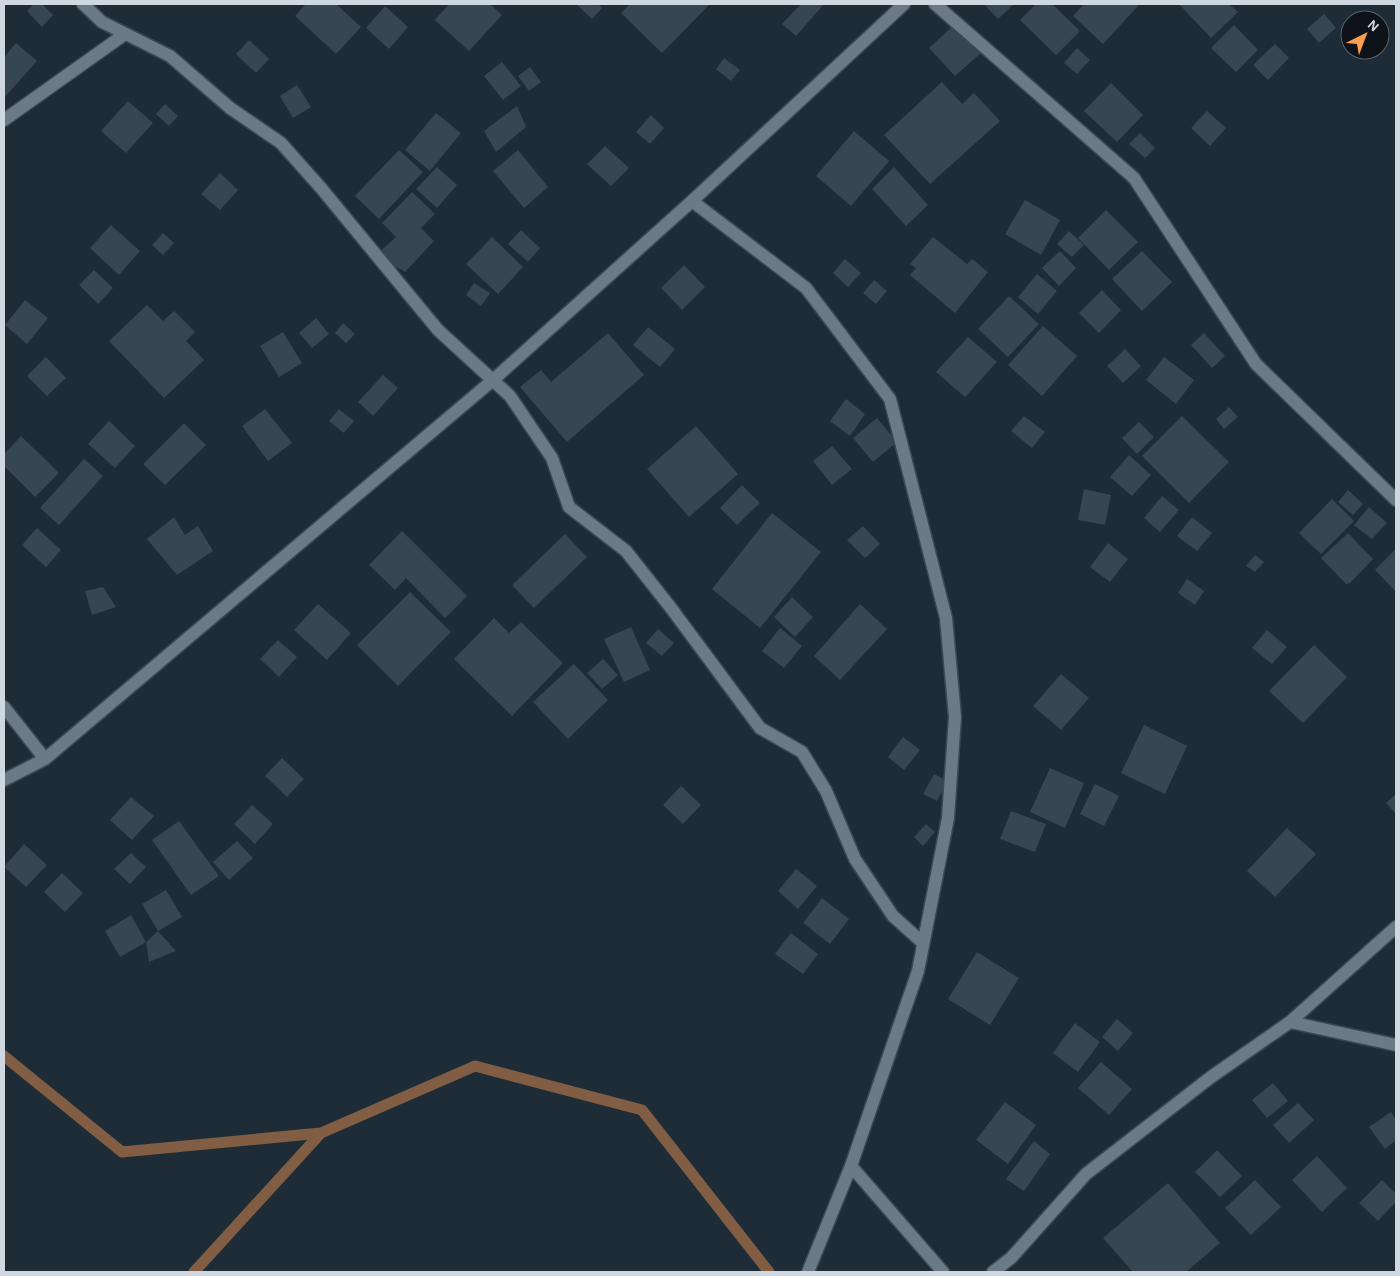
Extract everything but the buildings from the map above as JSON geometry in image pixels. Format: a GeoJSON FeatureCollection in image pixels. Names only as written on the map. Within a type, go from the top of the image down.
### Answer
{"type":"FeatureCollection","features":[{"type":"Feature","properties":{"kind":"street"},"geometry":{"type":"LineString","coordinates":[[83,4],[102,22],[170,56],[230,108],[281,143],[322,188],[438,330],[510,396],[552,458],[569,507],[626,551],[760,728],[802,752],[826,791],[855,859],[893,916],[923,943]]}},
{"type":"Feature","properties":{"kind":"street"},"geometry":{"type":"LineString","coordinates":[[4,780],[45,759],[493,380],[692,201],[904,4]]}},
{"type":"Feature","properties":{"kind":"street"},"geometry":{"type":"LineString","coordinates":[[935,4],[1134,178],[1256,364],[1396,500]]}},
{"type":"Feature","properties":{"kind":"street"},"geometry":{"type":"LineString","coordinates":[[4,120],[125,34]]}},
{"type":"Feature","properties":{"kind":"street"},"geometry":{"type":"LineString","coordinates":[[692,201],[806,288],[890,399],[946,618],[955,717],[948,818],[918,970],[851,1166],[808,1272]]}},
{"type":"Feature","properties":{"kind":"street"},"geometry":{"type":"LineString","coordinates":[[4,707],[45,759]]}},
{"type":"Feature","properties":{"kind":"street"},"geometry":{"type":"LineString","coordinates":[[993,1272],[1011,1258],[1086,1174],[1211,1077],[1290,1022],[1396,927]]}},
{"type":"Feature","properties":{"kind":"street"},"geometry":{"type":"LineString","coordinates":[[1290,1022],[1396,1045]]}},
{"type":"Feature","properties":{"kind":"street"},"geometry":{"type":"LineString","coordinates":[[851,1166],[943,1272]]}},
{"type":"Feature","properties":{"kind":"waterway"},"geometry":{"type":"LineString","coordinates":[[4,1056],[122,1152],[321,1133],[475,1066],[642,1110],[769,1272]]}},
{"type":"Feature","properties":{"kind":"waterway"},"geometry":{"type":"LineString","coordinates":[[194,1272],[321,1133]]}}]}
